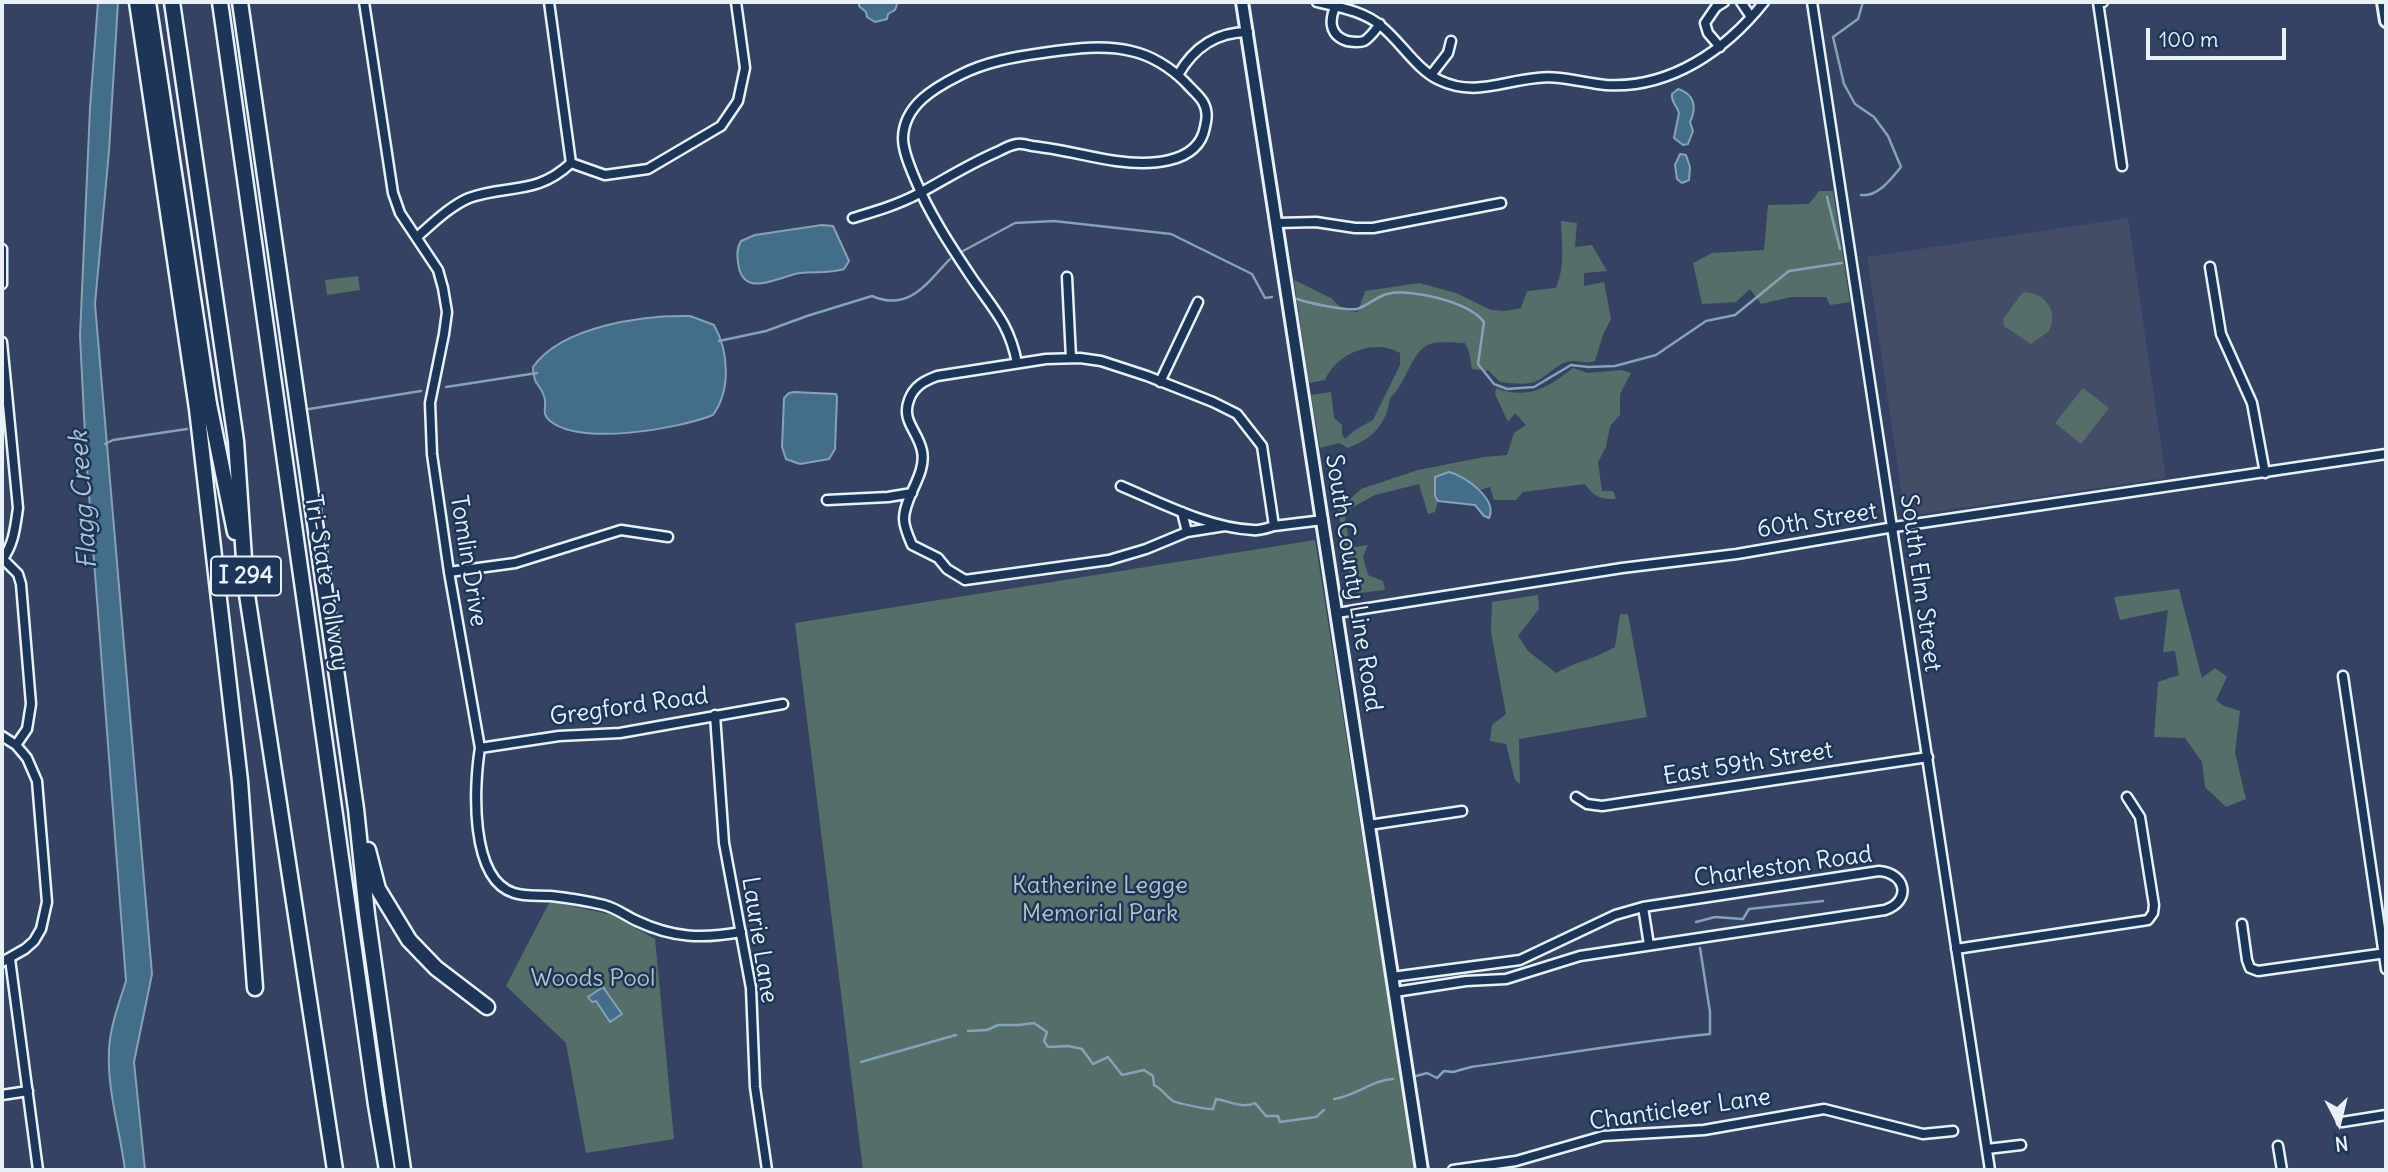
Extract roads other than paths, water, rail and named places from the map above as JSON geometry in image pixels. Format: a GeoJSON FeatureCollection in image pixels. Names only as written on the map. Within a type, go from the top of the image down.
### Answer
{"type":"FeatureCollection","features":[{"type":"Feature","properties":{"kind":"highway"},"geometry":{"type":"LineString","coordinates":[[137,2],[197,409],[240,781],[255,988]]}},
{"type":"Feature","properties":{"kind":"highway"},"geometry":{"type":"LineString","coordinates":[[148,2],[209,404],[246,588]]}},
{"type":"Feature","properties":{"kind":"highway","name":"I 294"},"geometry":{"type":"LineString","coordinates":[[172,2],[236,441],[246,588],[335,1170]]}},
{"type":"Feature","properties":{"kind":"highway","name":"Tri-State Tollway"},"geometry":{"type":"LineString","coordinates":[[220,2],[387,1170]]}},
{"type":"Feature","properties":{"kind":"highway","name":"Tri-State Tollway"},"geometry":{"type":"LineString","coordinates":[[240,2],[356,808],[367,914],[403,1170]]}},
{"type":"Feature","properties":{"kind":"highway"},"geometry":{"type":"LineString","coordinates":[[356,808],[378,889],[409,940],[436,968],[487,1007]]}},
{"type":"Feature","properties":{"kind":"main road","name":"South County Line Road"},"geometry":{"type":"LineString","coordinates":[[1242,2],[1422,1170]]}},
{"type":"Feature","properties":{"kind":"main road"},"geometry":{"type":"LineString","coordinates":[[2383,2],[2386,22]]}},
{"type":"Feature","properties":{"kind":"street","name":"Tomlin Drive"},"geometry":{"type":"LineString","coordinates":[[365,2],[389,176],[400,213],[438,270],[447,312],[430,403],[432,454],[449,572],[480,748],[475,777],[477,813],[481,845],[488,869],[496,882],[515,894],[551,896],[607,905],[640,923],[672,935],[711,938],[741,932]]}},
{"type":"Feature","properties":{"kind":"street"},"geometry":{"type":"LineString","coordinates":[[549,2],[571,163]]}},
{"type":"Feature","properties":{"kind":"street"},"geometry":{"type":"LineString","coordinates":[[571,163],[605,174],[648,169],[720,126],[738,101],[745,68],[736,2]]}},
{"type":"Feature","properties":{"kind":"street"},"geometry":{"type":"LineString","coordinates":[[1317,2],[1336,4],[1380,24],[1431,75],[1448,83],[1473,89],[1541,77],[1618,85],[1649,82],[1690,66],[1720,47],[1764,2]]}},
{"type":"Feature","properties":{"kind":"street"},"geometry":{"type":"LineString","coordinates":[[1720,47],[1708,33],[1705,23],[1716,7],[1724,2]]}},
{"type":"Feature","properties":{"kind":"street"},"geometry":{"type":"LineString","coordinates":[[1741,2],[1751,17]]}},
{"type":"Feature","properties":{"kind":"street","name":"South Elm Street"},"geometry":{"type":"LineString","coordinates":[[1812,2],[1990,1170]]}},
{"type":"Feature","properties":{"kind":"street"},"geometry":{"type":"LineString","coordinates":[[2101,2],[2122,166]]}},
{"type":"Feature","properties":{"kind":"street"},"geometry":{"type":"LineString","coordinates":[[1336,4],[1331,16],[1332,29],[1339,38],[1354,43],[1365,41],[1380,24]]}},
{"type":"Feature","properties":{"kind":"street"},"geometry":{"type":"LineString","coordinates":[[1178,75],[1191,57],[1209,41],[1226,34],[1248,32]]}},
{"type":"Feature","properties":{"kind":"street"},"geometry":{"type":"LineString","coordinates":[[1431,75],[1448,53],[1451,41]]}},
{"type":"Feature","properties":{"kind":"street"},"geometry":{"type":"LineString","coordinates":[[853,218],[895,206],[921,193],[971,163],[1016,144],[1117,161],[1147,163],[1174,159],[1195,148],[1204,135],[1208,114],[1203,101],[1178,75],[1155,59],[1131,51],[1100,47],[1066,50],[1023,56],[963,73],[930,91],[915,105],[907,122],[904,138],[905,150],[921,193],[971,276],[1001,317],[1013,341],[1017,363]]}},
{"type":"Feature","properties":{"kind":"street"},"geometry":{"type":"LineString","coordinates":[[417,237],[469,199],[534,185],[564,170],[571,163]]}},
{"type":"Feature","properties":{"kind":"street"},"geometry":{"type":"LineString","coordinates":[[1277,223],[1316,222],[1373,228],[1501,203]]}},
{"type":"Feature","properties":{"kind":"street"},"geometry":{"type":"LineString","coordinates":[[2,249],[2,284]]}},
{"type":"Feature","properties":{"kind":"street"},"geometry":{"type":"LineString","coordinates":[[2210,267],[2217,318],[2227,349],[2252,403],[2264,473]]}},
{"type":"Feature","properties":{"kind":"street"},"geometry":{"type":"LineString","coordinates":[[1067,277],[1071,358]]}},
{"type":"Feature","properties":{"kind":"street"},"geometry":{"type":"LineString","coordinates":[[1160,382],[1198,302]]}},
{"type":"Feature","properties":{"kind":"street"},"geometry":{"type":"LineString","coordinates":[[2,342],[18,508],[15,534],[2,559],[18,573],[21,584],[31,704],[27,729],[16,745]]}},
{"type":"Feature","properties":{"kind":"street"},"geometry":{"type":"LineString","coordinates":[[1225,526],[1187,532],[1108,561],[965,580],[947,569],[938,558],[912,545],[904,519],[919,478],[923,451],[910,426],[906,411],[914,389],[937,376],[1017,363],[1071,358],[1101,361],[1213,402],[1237,414],[1262,446],[1274,526]]}},
{"type":"Feature","properties":{"kind":"street","name":"60th Street"},"geometry":{"type":"LineString","coordinates":[[1337,613],[2386,454]]}},
{"type":"Feature","properties":{"kind":"street"},"geometry":{"type":"LineString","coordinates":[[1121,486],[1182,512],[1225,526],[1255,531],[1323,520]]}},
{"type":"Feature","properties":{"kind":"street"},"geometry":{"type":"LineString","coordinates":[[827,500],[888,497],[912,492]]}},
{"type":"Feature","properties":{"kind":"street"},"geometry":{"type":"LineString","coordinates":[[1182,512],[1187,532]]}},
{"type":"Feature","properties":{"kind":"street"},"geometry":{"type":"LineString","coordinates":[[449,572],[515,563],[621,530],[668,537]]}},
{"type":"Feature","properties":{"kind":"street"},"geometry":{"type":"LineString","coordinates":[[2343,676],[2386,969]]}},
{"type":"Feature","properties":{"kind":"street","name":"Gregford Road"},"geometry":{"type":"LineString","coordinates":[[480,748],[559,736],[620,733],[783,704]]}},
{"type":"Feature","properties":{"kind":"street","name":"Laurie Lane"},"geometry":{"type":"LineString","coordinates":[[715,715],[724,844],[751,988],[755,1087],[767,1170]]}},
{"type":"Feature","properties":{"kind":"street"},"geometry":{"type":"LineString","coordinates":[[2,736],[16,745],[33,769],[38,794],[47,902],[41,929],[34,941],[6,961],[38,1170]]}},
{"type":"Feature","properties":{"kind":"street","name":"East 59th Street"},"geometry":{"type":"LineString","coordinates":[[1576,797],[1587,804],[1602,806],[1928,757]]}},
{"type":"Feature","properties":{"kind":"street"},"geometry":{"type":"LineString","coordinates":[[1956,949],[2148,920],[2154,905],[2140,817],[2127,797]]}},
{"type":"Feature","properties":{"kind":"street"},"geometry":{"type":"LineString","coordinates":[[1369,825],[1462,811]]}},
{"type":"Feature","properties":{"kind":"street","name":"Charleston Road"},"geometry":{"type":"LineString","coordinates":[[1392,977],[1520,960],[1615,915],[1643,907],[1879,871],[1896,876],[1903,889],[1898,903],[1885,910],[1563,960],[1506,979],[1466,981],[1395,992]]}},
{"type":"Feature","properties":{"kind":"street"},"geometry":{"type":"LineString","coordinates":[[1643,907],[1649,945]]}},
{"type":"Feature","properties":{"kind":"street"},"geometry":{"type":"LineString","coordinates":[[2242,924],[2247,960],[2250,968],[2258,971],[2385,953]]}},
{"type":"Feature","properties":{"kind":"street"},"geometry":{"type":"LineString","coordinates":[[34,941],[41,947]]}},
{"type":"Feature","properties":{"kind":"street"},"geometry":{"type":"LineString","coordinates":[[2,1096],[28,1091]]}},
{"type":"Feature","properties":{"kind":"street","name":"Chanticleer Lane"},"geometry":{"type":"LineString","coordinates":[[1453,1170],[1516,1161],[1603,1136],[1704,1130],[1824,1109],[1923,1134],[1953,1131]]}},
{"type":"Feature","properties":{"kind":"street"},"geometry":{"type":"LineString","coordinates":[[2342,1122],[2386,1115]]}},
{"type":"Feature","properties":{"kind":"street"},"geometry":{"type":"LineString","coordinates":[[1987,1149],[2021,1145]]}},
{"type":"Feature","properties":{"kind":"street"},"geometry":{"type":"LineString","coordinates":[[2278,1146],[2282,1170]]}},
{"type":"Feature","properties":{"kind":"waterway"},"geometry":{"type":"LineString","coordinates":[[1861,195],[1878,190],[1901,167],[1888,136],[1874,117],[1855,104],[1844,84],[1833,37],[1858,19],[1863,2]]}},
{"type":"Feature","properties":{"kind":"waterway"},"geometry":{"type":"LineString","coordinates":[[1827,197],[1840,249]]}},
{"type":"Feature","properties":{"kind":"waterway"},"geometry":{"type":"LineString","coordinates":[[963,251],[1015,223],[1054,221],[1171,234],[1252,274],[1265,298],[1272,297]]}},
{"type":"Feature","properties":{"kind":"waterway"},"geometry":{"type":"LineString","coordinates":[[719,341],[766,331],[872,296],[885,300],[907,298],[925,286],[950,259]]}},
{"type":"Feature","properties":{"kind":"waterway"},"geometry":{"type":"LineString","coordinates":[[1297,299],[1357,309],[1383,295],[1410,293],[1439,298],[1466,308],[1484,322],[1478,364],[1494,384],[1507,389],[1534,387],[1571,365],[1615,366],[1656,355],[1706,321],[1735,315],[1789,271],[1842,263]]}},
{"type":"Feature","properties":{"kind":"waterway"},"geometry":{"type":"LineString","coordinates":[[446,387],[537,373]]}},
{"type":"Feature","properties":{"kind":"waterway"},"geometry":{"type":"LineString","coordinates":[[309,409],[421,391]]}},
{"type":"Feature","properties":{"kind":"waterway","name":"Flagg Creek"},"geometry":{"type":"LineString","coordinates":[[105,444],[113,440],[187,429]]}},
{"type":"Feature","properties":{"kind":"waterway"},"geometry":{"type":"LineString","coordinates":[[1696,922],[1715,917],[1743,919],[1749,909],[1823,901]]}},
{"type":"Feature","properties":{"kind":"waterway"},"geometry":{"type":"LineString","coordinates":[[1416,1076],[1427,1073],[1437,1078],[1444,1071],[1453,1072],[1471,1067],[1710,1034],[1710,1012],[1700,948]]}},
{"type":"Feature","properties":{"kind":"waterway"},"geometry":{"type":"LineString","coordinates":[[968,1031],[987,1030],[998,1025],[1034,1023],[1047,1032],[1044,1041],[1048,1047],[1068,1046],[1082,1049],[1093,1064],[1108,1057],[1122,1075],[1144,1070],[1153,1076],[1154,1085],[1173,1101],[1193,1106],[1213,1109],[1216,1099],[1241,1105],[1255,1103],[1266,1116],[1278,1116],[1280,1122],[1316,1117],[1324,1110]]}},
{"type":"Feature","properties":{"kind":"waterway"},"geometry":{"type":"LineString","coordinates":[[861,1062],[956,1035]]}},
{"type":"Feature","properties":{"kind":"waterway"},"geometry":{"type":"LineString","coordinates":[[1334,1099],[1393,1079]]}},
{"type":"Feature","properties":{"kind":"park label","name":"Katherine Legge Memorial Park"},"geometry":{"type":"Point","coordinates":[1100,900]}},
{"type":"Feature","properties":{"kind":"park label","name":"Woods Pool"},"geometry":{"type":"Point","coordinates":[593,979]}}]}
